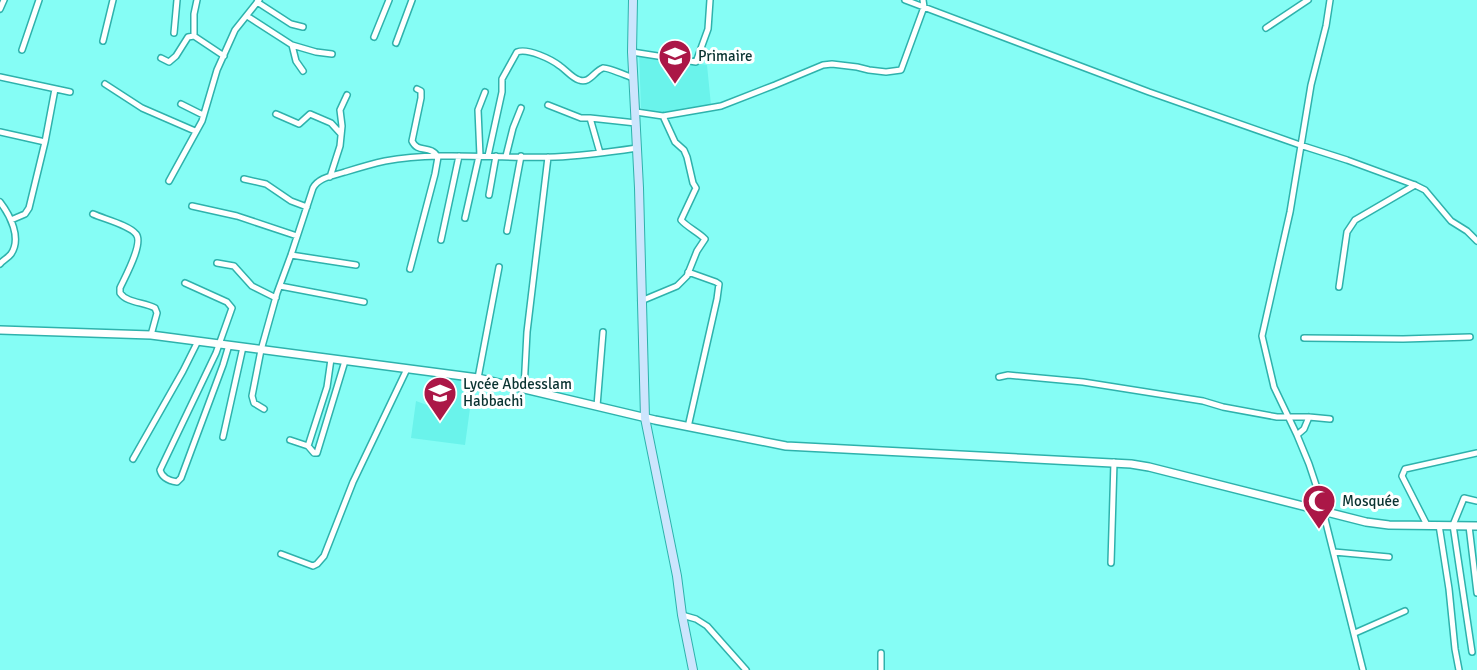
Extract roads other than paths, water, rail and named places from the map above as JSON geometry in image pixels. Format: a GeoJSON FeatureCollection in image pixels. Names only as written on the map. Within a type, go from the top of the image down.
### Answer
{"type":"FeatureCollection","features":[{"type":"Feature","properties":{"kind":"main road"},"geometry":{"type":"LineString","coordinates":[[633,0],[632,52],[636,112],[645,418],[693,670]]}},
{"type":"Feature","properties":{"kind":"street"},"geometry":{"type":"LineString","coordinates":[[0,9],[4,0]]}},
{"type":"Feature","properties":{"kind":"street"},"geometry":{"type":"LineString","coordinates":[[22,50],[39,0]]}},
{"type":"Feature","properties":{"kind":"street"},"geometry":{"type":"LineString","coordinates":[[103,41],[113,0]]}},
{"type":"Feature","properties":{"kind":"street"},"geometry":{"type":"LineString","coordinates":[[174,33],[177,0]]}},
{"type":"Feature","properties":{"kind":"street"},"geometry":{"type":"LineString","coordinates":[[194,36],[194,14],[197,0]]}},
{"type":"Feature","properties":{"kind":"street"},"geometry":{"type":"LineString","coordinates":[[374,37],[389,0]]}},
{"type":"Feature","properties":{"kind":"street"},"geometry":{"type":"LineString","coordinates":[[396,43],[412,0]]}},
{"type":"Feature","properties":{"kind":"street"},"geometry":{"type":"LineString","coordinates":[[632,52],[696,62],[708,29],[710,0]]}},
{"type":"Feature","properties":{"kind":"street"},"geometry":{"type":"LineString","coordinates":[[905,0],[1149,92],[1415,185],[1425,190],[1451,221],[1467,231],[1477,241]]}},
{"type":"Feature","properties":{"kind":"street"},"geometry":{"type":"LineString","coordinates":[[636,112],[663,116],[721,106],[823,64],[832,63],[878,71],[901,70],[924,7],[923,0]]}},
{"type":"Feature","properties":{"kind":"street"},"geometry":{"type":"LineString","coordinates":[[1266,28],[1308,0]]}},
{"type":"Feature","properties":{"kind":"street"},"geometry":{"type":"LineString","coordinates":[[1330,0],[1311,85],[1290,212],[1262,336],[1274,387],[1309,464],[1325,512],[1336,567],[1363,670]]}},
{"type":"Feature","properties":{"kind":"street"},"geometry":{"type":"LineString","coordinates":[[169,181],[202,121],[218,70],[235,30],[258,1],[291,24],[303,27]]}},
{"type":"Feature","properties":{"kind":"street"},"geometry":{"type":"LineString","coordinates":[[247,16],[292,45],[332,54]]}},
{"type":"Feature","properties":{"kind":"street"},"geometry":{"type":"LineString","coordinates":[[161,58],[169,62],[176,56],[188,37],[194,36],[224,56]]}},
{"type":"Feature","properties":{"kind":"street"},"geometry":{"type":"LineString","coordinates":[[292,45],[296,61],[303,71]]}},
{"type":"Feature","properties":{"kind":"street"},"geometry":{"type":"LineString","coordinates":[[488,156],[502,92],[502,79],[517,52],[524,50],[537,54],[559,65],[578,80],[590,79],[602,68],[609,68],[633,78]]}},
{"type":"Feature","properties":{"kind":"street"},"geometry":{"type":"LineString","coordinates":[[0,77],[70,92]]}},
{"type":"Feature","properties":{"kind":"street"},"geometry":{"type":"LineString","coordinates":[[105,84],[142,108],[195,131]]}},
{"type":"Feature","properties":{"kind":"street"},"geometry":{"type":"LineString","coordinates":[[11,220],[25,214],[29,208],[55,89]]}},
{"type":"Feature","properties":{"kind":"street"},"geometry":{"type":"LineString","coordinates":[[411,269],[438,157],[434,151],[418,148],[412,141],[421,98],[421,91],[417,89]]}},
{"type":"Feature","properties":{"kind":"street"},"geometry":{"type":"LineString","coordinates":[[465,218],[479,156],[478,110],[484,92]]}},
{"type":"Feature","properties":{"kind":"street"},"geometry":{"type":"LineString","coordinates":[[330,177],[340,146],[342,126],[340,110],[347,95]]}},
{"type":"Feature","properties":{"kind":"street"},"geometry":{"type":"LineString","coordinates":[[181,104],[202,115]]}},
{"type":"Feature","properties":{"kind":"street"},"geometry":{"type":"LineString","coordinates":[[548,105],[581,118],[636,123]]}},
{"type":"Feature","properties":{"kind":"street"},"geometry":{"type":"LineString","coordinates":[[506,156],[521,108]]}},
{"type":"Feature","properties":{"kind":"street"},"geometry":{"type":"LineString","coordinates":[[276,114],[299,124],[310,114],[331,123],[341,134]]}},
{"type":"Feature","properties":{"kind":"street"},"geometry":{"type":"LineString","coordinates":[[641,301],[677,286],[688,272],[705,239],[681,220],[696,188],[684,150],[675,142],[663,116]]}},
{"type":"Feature","properties":{"kind":"street"},"geometry":{"type":"LineString","coordinates":[[590,118],[600,153]]}},
{"type":"Feature","properties":{"kind":"street"},"geometry":{"type":"LineString","coordinates":[[0,132],[45,142]]}},
{"type":"Feature","properties":{"kind":"street"},"geometry":{"type":"LineString","coordinates":[[264,409],[254,403],[252,396],[261,350],[276,298],[316,182],[383,161],[411,158],[548,157],[637,148]]}},
{"type":"Feature","properties":{"kind":"street"},"geometry":{"type":"LineString","coordinates":[[441,240],[459,156]]}},
{"type":"Feature","properties":{"kind":"street"},"geometry":{"type":"LineString","coordinates":[[489,195],[496,156]]}},
{"type":"Feature","properties":{"kind":"street"},"geometry":{"type":"LineString","coordinates":[[507,231],[521,156]]}},
{"type":"Feature","properties":{"kind":"street"},"geometry":{"type":"LineString","coordinates":[[524,389],[527,332],[548,157]]}},
{"type":"Feature","properties":{"kind":"street"},"geometry":{"type":"LineString","coordinates":[[244,179],[266,184],[291,201],[307,207]]}},
{"type":"Feature","properties":{"kind":"street"},"geometry":{"type":"LineString","coordinates":[[1339,287],[1347,232],[1355,219],[1415,185]]}},
{"type":"Feature","properties":{"kind":"street"},"geometry":{"type":"LineString","coordinates":[[0,202],[15,231],[13,249],[0,264]]}},
{"type":"Feature","properties":{"kind":"street"},"geometry":{"type":"LineString","coordinates":[[192,206],[237,216],[297,236]]}},
{"type":"Feature","properties":{"kind":"street"},"geometry":{"type":"LineString","coordinates":[[93,214],[125,227],[139,238],[120,293],[125,298],[155,308],[157,313],[151,335]]}},
{"type":"Feature","properties":{"kind":"street"},"geometry":{"type":"LineString","coordinates":[[291,255],[356,265]]}},
{"type":"Feature","properties":{"kind":"street"},"geometry":{"type":"LineString","coordinates":[[217,263],[234,266],[252,286],[276,298]]}},
{"type":"Feature","properties":{"kind":"street"},"geometry":{"type":"LineString","coordinates":[[478,378],[499,267]]}},
{"type":"Feature","properties":{"kind":"street"},"geometry":{"type":"LineString","coordinates":[[688,272],[718,284],[688,427]]}},
{"type":"Feature","properties":{"kind":"street"},"geometry":{"type":"LineString","coordinates":[[185,283],[227,302],[232,308],[216,353],[160,470],[162,475],[171,481],[178,481],[183,471],[229,345]]}},
{"type":"Feature","properties":{"kind":"street"},"geometry":{"type":"LineString","coordinates":[[280,286],[364,302]]}},
{"type":"Feature","properties":{"kind":"street"},"geometry":{"type":"LineString","coordinates":[[0,330],[151,335],[478,378],[645,418],[791,447],[1114,462],[1149,467],[1325,512],[1382,524],[1473,526],[1477,593]]}},
{"type":"Feature","properties":{"kind":"street"},"geometry":{"type":"LineString","coordinates":[[597,406],[603,332]]}},
{"type":"Feature","properties":{"kind":"street"},"geometry":{"type":"LineString","coordinates":[[1304,338],[1470,337]]}},
{"type":"Feature","properties":{"kind":"street"},"geometry":{"type":"LineString","coordinates":[[133,459],[198,341]]}},
{"type":"Feature","properties":{"kind":"street"},"geometry":{"type":"LineString","coordinates":[[223,437],[243,347]]}},
{"type":"Feature","properties":{"kind":"street"},"geometry":{"type":"LineString","coordinates":[[308,446],[327,387],[331,359]]}},
{"type":"Feature","properties":{"kind":"street"},"geometry":{"type":"LineString","coordinates":[[290,440],[308,446],[314,453],[317,453],[345,361]]}},
{"type":"Feature","properties":{"kind":"street"},"geometry":{"type":"LineString","coordinates":[[281,554],[313,566],[324,556],[353,482],[407,369]]}},
{"type":"Feature","properties":{"kind":"street"},"geometry":{"type":"LineString","coordinates":[[999,377],[1008,375],[1083,382],[1203,401],[1277,417],[1330,419]]}},
{"type":"Feature","properties":{"kind":"street"},"geometry":{"type":"LineString","coordinates":[[1297,435],[1304,429],[1308,417]]}},
{"type":"Feature","properties":{"kind":"street"},"geometry":{"type":"LineString","coordinates":[[1427,525],[1402,476],[1405,470],[1477,453]]}},
{"type":"Feature","properties":{"kind":"street"},"geometry":{"type":"LineString","coordinates":[[1111,563],[1114,462]]}},
{"type":"Feature","properties":{"kind":"street"},"geometry":{"type":"LineString","coordinates":[[1472,652],[1453,525],[1464,498],[1477,501]]}},
{"type":"Feature","properties":{"kind":"street"},"geometry":{"type":"LineString","coordinates":[[1439,525],[1459,670]]}},
{"type":"Feature","properties":{"kind":"street"},"geometry":{"type":"LineString","coordinates":[[1334,552],[1389,557]]}},
{"type":"Feature","properties":{"kind":"street"},"geometry":{"type":"LineString","coordinates":[[1355,633],[1405,611]]}},
{"type":"Feature","properties":{"kind":"street"},"geometry":{"type":"LineString","coordinates":[[682,615],[696,619],[707,626],[746,670]]}},
{"type":"Feature","properties":{"kind":"street"},"geometry":{"type":"LineString","coordinates":[[881,653],[881,670]]}},
{"type":"Feature","properties":{"kind":"place","name":"Primaire"},"geometry":{"type":"Point","coordinates":[675,85]}},
{"type":"Feature","properties":{"kind":"place","name":"Lycée Abdesslam Habbachi"},"geometry":{"type":"Point","coordinates":[440,422]}},
{"type":"Feature","properties":{"kind":"place","name":"Mosquée"},"geometry":{"type":"Point","coordinates":[1319,530]}}]}
